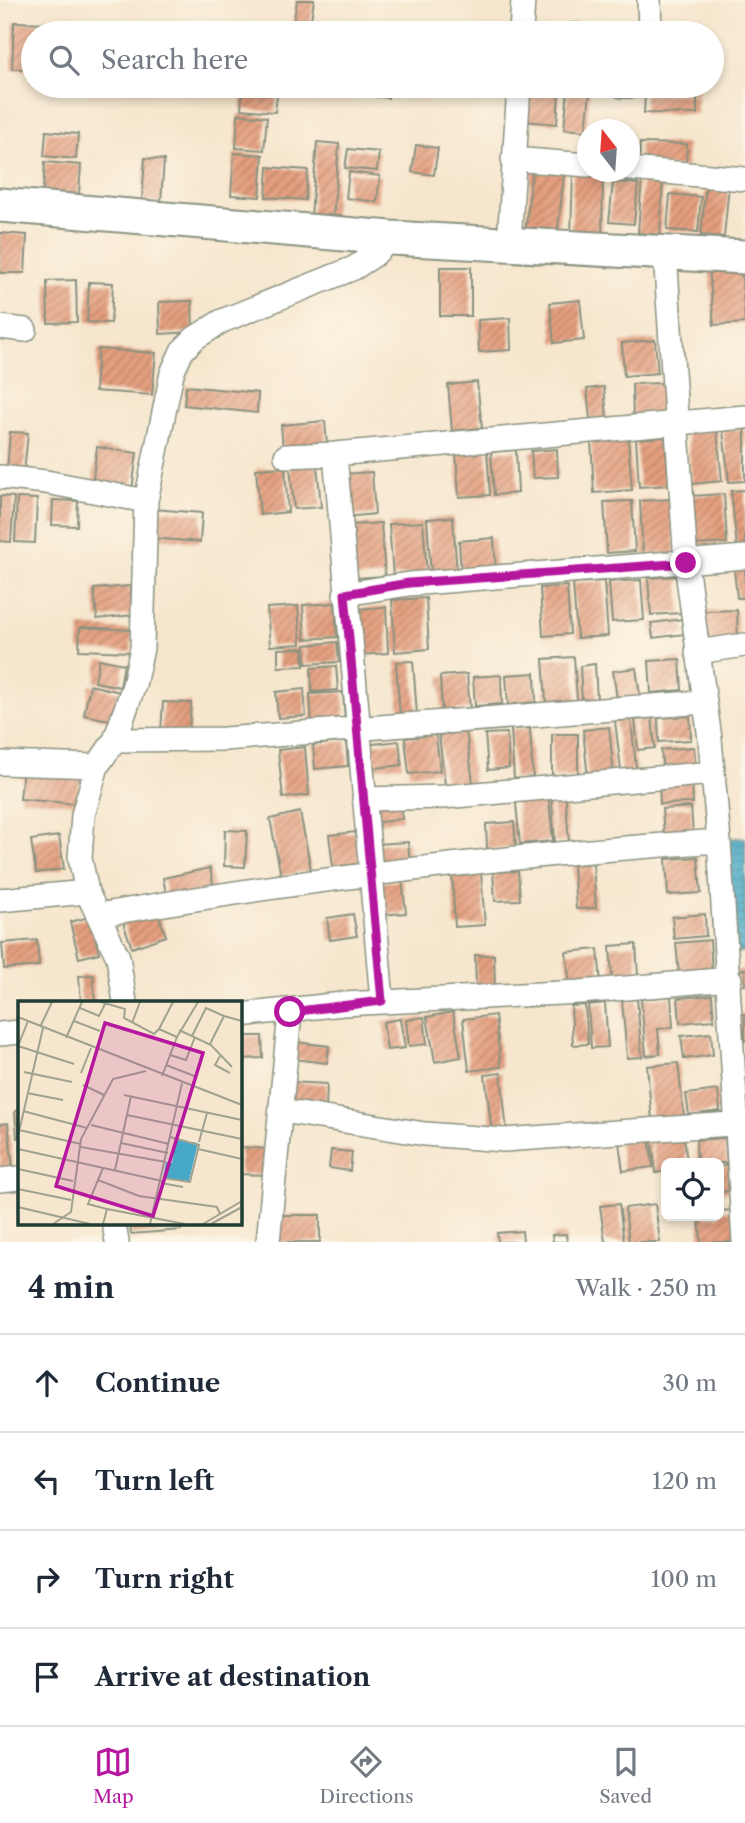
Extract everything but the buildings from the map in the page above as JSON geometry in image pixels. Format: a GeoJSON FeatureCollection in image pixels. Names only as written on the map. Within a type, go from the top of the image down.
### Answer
{"type":"FeatureCollection","features":[{"type":"Feature","properties":{"kind":"street"},"geometry":{"type":"LineString","coordinates":[[522,21],[523,0]]}},
{"type":"Feature","properties":{"kind":"street"},"geometry":{"type":"LineString","coordinates":[[649,0],[650,21]]}},
{"type":"Feature","properties":{"kind":"street"},"geometry":{"type":"LineString","coordinates":[[509,243],[518,98]]}},
{"type":"Feature","properties":{"kind":"street"},"geometry":{"type":"LineString","coordinates":[[513,159],[577,164]]}},
{"type":"Feature","properties":{"kind":"street"},"geometry":{"type":"LineString","coordinates":[[640,170],[745,179]]}},
{"type":"Feature","properties":{"kind":"street"},"geometry":{"type":"LineString","coordinates":[[0,205],[391,238],[745,257]]}},
{"type":"Feature","properties":{"kind":"street"},"geometry":{"type":"LineString","coordinates":[[125,1001],[118,957],[87,892],[80,858],[83,815],[97,766],[115,740],[134,685],[142,648],[146,501],[172,373],[182,351],[195,338],[222,321],[354,268],[374,256],[391,238]]}},
{"type":"Feature","properties":{"kind":"street"},"geometry":{"type":"LineString","coordinates":[[665,253],[686,563],[736,977],[744,1242]]}},
{"type":"Feature","properties":{"kind":"street"},"geometry":{"type":"LineString","coordinates":[[0,327],[24,330]]}},
{"type":"Feature","properties":{"kind":"street"},"geometry":{"type":"LineString","coordinates":[[286,456],[335,454],[745,417]]}},
{"type":"Feature","properties":{"kind":"street"},"geometry":{"type":"LineString","coordinates":[[335,454],[382,1001]]}},
{"type":"Feature","properties":{"kind":"street"},"geometry":{"type":"LineString","coordinates":[[0,477],[46,482],[146,501]]}},
{"type":"Feature","properties":{"kind":"street"},"geometry":{"type":"LineString","coordinates":[[345,594],[409,583],[745,557]]}},
{"type":"Feature","properties":{"kind":"street"},"geometry":{"type":"LineString","coordinates":[[697,652],[745,645]]}},
{"type":"Feature","properties":{"kind":"street"},"geometry":{"type":"LineString","coordinates":[[115,740],[224,739],[704,702]]}},
{"type":"Feature","properties":{"kind":"street"},"geometry":{"type":"LineString","coordinates":[[0,763],[97,766]]}},
{"type":"Feature","properties":{"kind":"street"},"geometry":{"type":"LineString","coordinates":[[364,799],[443,797],[713,773]]}},
{"type":"Feature","properties":{"kind":"street"},"geometry":{"type":"LineString","coordinates":[[98,915],[219,894],[370,873],[578,851],[719,841]]}},
{"type":"Feature","properties":{"kind":"street"},"geometry":{"type":"LineString","coordinates":[[0,900],[87,892]]}},
{"type":"Feature","properties":{"kind":"street"},"geometry":{"type":"LineString","coordinates":[[242,1015],[382,1001],[580,992],[736,977]]}},
{"type":"Feature","properties":{"kind":"street"},"geometry":{"type":"LineString","coordinates":[[268,1242],[290,1012]]}},
{"type":"Feature","properties":{"kind":"street"},"geometry":{"type":"LineString","coordinates":[[0,1034],[18,1032]]}},
{"type":"Feature","properties":{"kind":"street"},"geometry":{"type":"LineString","coordinates":[[282,1111],[425,1134],[504,1140],[742,1124]]}},
{"type":"Feature","properties":{"kind":"street"},"geometry":{"type":"LineString","coordinates":[[0,1180],[18,1178]]}},
{"type":"Feature","properties":{"kind":"street"},"geometry":{"type":"LineString","coordinates":[[114,1224],[117,1242]]}},
{"type":"Feature","properties":{"kind":"water"},"geometry":{"type":"Polygon","coordinates":[[[745,838],[745,951],[732,954],[724,839],[745,838]]]}},
{"type":"Feature","properties":{"kind":"route"},"geometry":{"type":"LineString","coordinates":[[290,1012],[382,1001],[345,594],[409,583],[686,563]]}}]}
